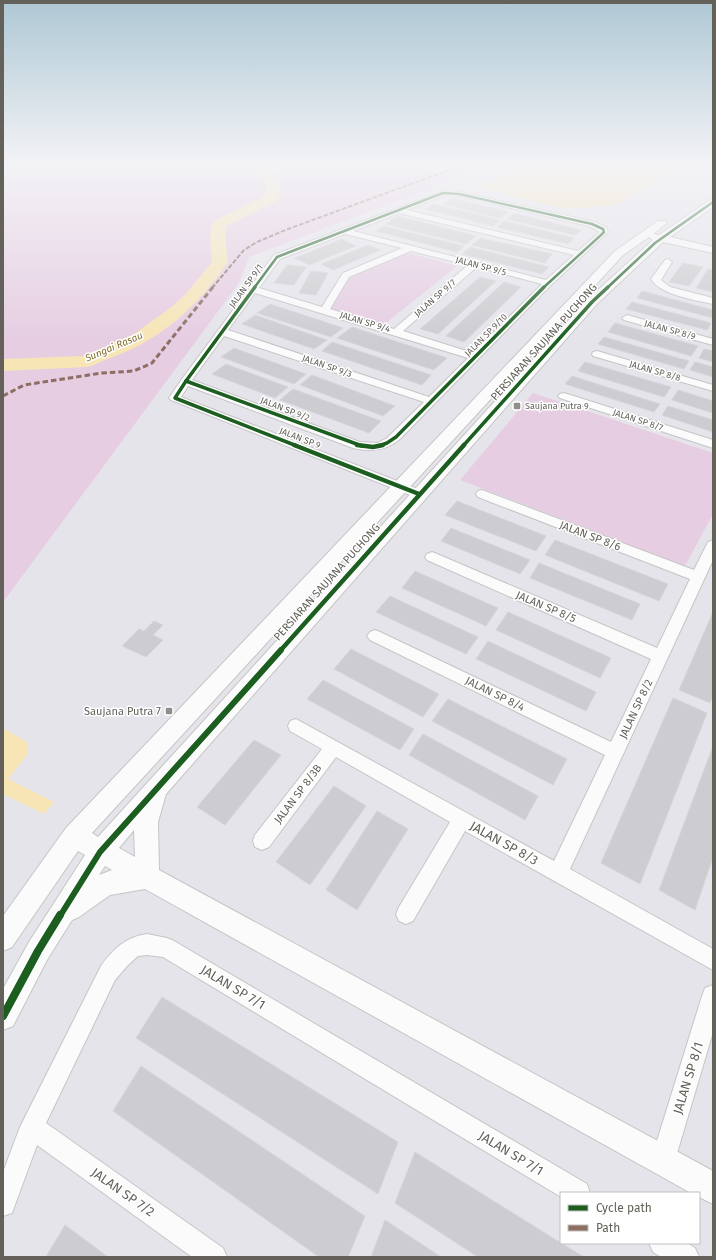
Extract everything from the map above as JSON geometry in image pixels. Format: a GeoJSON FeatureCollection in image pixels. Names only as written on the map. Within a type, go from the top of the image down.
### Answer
{"type":"FeatureCollection","features":[{"type":"Feature","properties":{"kind":"street","name":"JALAN SP 9/1"},"geometry":{"type":"LineString","coordinates":[[175,398],[277,257],[363,224]]}},
{"type":"Feature","properties":{"kind":"street"},"geometry":{"type":"LineString","coordinates":[[455,224],[579,254]]}},
{"type":"Feature","properties":{"kind":"street","name":"JALAN SP 9/1"},"geometry":{"type":"LineString","coordinates":[[591,224],[603,229],[604,232]]}},
{"type":"Feature","properties":{"kind":"street","name":"PERSIARAN SAUJANA PUCHONG"},"geometry":{"type":"LineString","coordinates":[[3,1016],[38,951],[100,852],[419,494],[504,402],[592,302],[666,224]]}},
{"type":"Feature","properties":{"kind":"street","name":"PERSIARAN SAUJANA PUCHONG"},"geometry":{"type":"LineString","coordinates":[[3,938],[74,836],[400,486],[533,347],[619,254],[676,228],[682,224]]}},
{"type":"Feature","properties":{"kind":"street"},"geometry":{"type":"LineString","coordinates":[[676,228],[676,234],[688,247]]}},
{"type":"Feature","properties":{"kind":"street","name":"JALAN SP 9/5"},"geometry":{"type":"LineString","coordinates":[[345,231],[548,284]]}},
{"type":"Feature","properties":{"kind":"street","name":"JALAN SP 9/10"},"geometry":{"type":"LineString","coordinates":[[380,446],[389,443],[548,284],[604,232]]}},
{"type":"Feature","properties":{"kind":"street"},"geometry":{"type":"LineString","coordinates":[[650,240],[654,250],[688,247],[713,256]]}},
{"type":"Feature","properties":{"kind":"street"},"geometry":{"type":"LineString","coordinates":[[650,240],[713,250]]}},
{"type":"Feature","properties":{"kind":"street"},"geometry":{"type":"LineString","coordinates":[[325,310],[346,275],[410,248]]}},
{"type":"Feature","properties":{"kind":"street"},"geometry":{"type":"LineString","coordinates":[[668,262],[656,279],[657,282],[667,289],[713,301]]}},
{"type":"Feature","properties":{"kind":"street","name":"JALAN SP 9/7"},"geometry":{"type":"LineString","coordinates":[[396,332],[474,265]]}},
{"type":"Feature","properties":{"kind":"street","name":"JALAN SP 9/4"},"geometry":{"type":"LineString","coordinates":[[253,289],[476,357]]}},
{"type":"Feature","properties":{"kind":"street","name":"JALAN SP 8/9"},"geometry":{"type":"LineString","coordinates":[[626,318],[713,342]]}},
{"type":"Feature","properties":{"kind":"street","name":"JALAN SP 9/3"},"geometry":{"type":"LineString","coordinates":[[223,332],[431,401]]}},
{"type":"Feature","properties":{"kind":"street","name":"JALAN SP 8/8"},"geometry":{"type":"LineString","coordinates":[[597,354],[713,388]]}},
{"type":"Feature","properties":{"kind":"street","name":"JALAN SP 9/2"},"geometry":{"type":"LineString","coordinates":[[186,381],[357,445],[369,447],[380,446]]}},
{"type":"Feature","properties":{"kind":"street","name":"JALAN SP 8/7"},"geometry":{"type":"LineString","coordinates":[[564,396],[713,444]]}},
{"type":"Feature","properties":{"kind":"street","name":"JALAN SP 9"},"geometry":{"type":"LineString","coordinates":[[175,398],[419,494]]}},
{"type":"Feature","properties":{"kind":"street","name":"JALAN SP 8/6"},"geometry":{"type":"LineString","coordinates":[[482,494],[698,577]]}},
{"type":"Feature","properties":{"kind":"street","name":"JALAN SP 8/2"},"geometry":{"type":"LineString","coordinates":[[558,873],[713,545]]}},
{"type":"Feature","properties":{"kind":"street","name":"JALAN SP 8/5"},"geometry":{"type":"LineString","coordinates":[[432,558],[661,656]]}},
{"type":"Feature","properties":{"kind":"street","name":"JALAN SP 8/4"},"geometry":{"type":"LineString","coordinates":[[375,636],[615,752]]}},
{"type":"Feature","properties":{"kind":"street","name":"JALAN SP 8/3"},"geometry":{"type":"LineString","coordinates":[[296,726],[713,960]]}},
{"type":"Feature","properties":{"kind":"street","name":"JALAN SP 8/3B"},"geometry":{"type":"LineString","coordinates":[[262,841],[333,747]]}},
{"type":"Feature","properties":{"kind":"street"},"geometry":{"type":"LineString","coordinates":[[147,877],[146,822],[156,789]]}},
{"type":"Feature","properties":{"kind":"street"},"geometry":{"type":"LineString","coordinates":[[406,914],[462,820]]}},
{"type":"Feature","properties":{"kind":"street"},"geometry":{"type":"LineString","coordinates":[[74,836],[100,852],[713,1188]]}},
{"type":"Feature","properties":{"kind":"street"},"geometry":{"type":"LineString","coordinates":[[63,911],[77,904],[90,893],[102,886],[113,882],[147,877]]}},
{"type":"Feature","properties":{"kind":"street","name":"JALAN SP 7/1"},"geometry":{"type":"LineString","coordinates":[[3,1204],[32,1127],[108,973],[124,954],[136,945],[153,944],[167,948],[576,1192]]}},
{"type":"Feature","properties":{"kind":"street","name":"JALAN SP 8/1"},"geometry":{"type":"LineString","coordinates":[[663,1160],[713,996]]}},
{"type":"Feature","properties":{"kind":"street","name":"JALAN SP 7/2"},"geometry":{"type":"LineString","coordinates":[[32,1127],[214,1257]]}},
{"type":"Feature","properties":{"kind":"street"},"geometry":{"type":"LineString","coordinates":[[664,1244],[686,1257]]}},
{"type":"Feature","properties":{"kind":"shaded area"},"geometry":{"type":"Polygon","coordinates":[[[3,224],[337,224],[249,257],[239,283],[3,602],[3,224]]]}},
{"type":"Feature","properties":{"kind":"shaded area"},"geometry":{"type":"Polygon","coordinates":[[[405,252],[457,266],[381,327],[328,310],[346,277],[405,252]]]}},
{"type":"Feature","properties":{"kind":"shaded area"},"geometry":{"type":"Polygon","coordinates":[[[533,393],[713,453],[713,514],[685,566],[460,480],[533,393]]]}},
{"type":"Feature","properties":{"kind":"shaded area"},"geometry":{"type":"Polygon","coordinates":[[[3,728],[28,743],[28,754],[8,779],[54,802],[44,814],[3,794],[3,728]]]}},
{"type":"Feature","properties":{"kind":"building"},"geometry":{"type":"Polygon","coordinates":[[[386,224],[428,224],[476,236],[466,244],[386,224]]]}},
{"type":"Feature","properties":{"kind":"building"},"geometry":{"type":"Polygon","coordinates":[[[484,224],[496,224],[493,226],[484,224]]]}},
{"type":"Feature","properties":{"kind":"building"},"geometry":{"type":"Polygon","coordinates":[[[501,224],[516,224],[574,238],[568,244],[497,227],[501,224]]]}},
{"type":"Feature","properties":{"kind":"building"},"geometry":{"type":"Polygon","coordinates":[[[527,224],[557,224],[581,230],[575,235],[527,224]]]}},
{"type":"Feature","properties":{"kind":"building"},"geometry":{"type":"Polygon","coordinates":[[[384,226],[464,246],[457,252],[376,231],[384,226]]]}},
{"type":"Feature","properties":{"kind":"building"},"geometry":{"type":"Polygon","coordinates":[[[480,238],[552,254],[545,263],[472,245],[480,238]]]}},
{"type":"Feature","properties":{"kind":"building"},"geometry":{"type":"Polygon","coordinates":[[[342,239],[356,246],[309,265],[295,258],[342,239]]]}},
{"type":"Feature","properties":{"kind":"building"},"geometry":{"type":"Polygon","coordinates":[[[368,245],[380,250],[333,270],[321,264],[368,245]]]}},
{"type":"Feature","properties":{"kind":"building"},"geometry":{"type":"Polygon","coordinates":[[[470,247],[549,267],[542,274],[462,254],[470,247]]]}},
{"type":"Feature","properties":{"kind":"building"},"geometry":{"type":"Polygon","coordinates":[[[683,263],[703,267],[689,286],[669,282],[683,263]]]}},
{"type":"Feature","properties":{"kind":"building"},"geometry":{"type":"Polygon","coordinates":[[[287,265],[306,267],[294,285],[274,283],[287,265]]]}},
{"type":"Feature","properties":{"kind":"building"},"geometry":{"type":"Polygon","coordinates":[[[708,269],[713,270],[713,292],[696,288],[708,269]]]}},
{"type":"Feature","properties":{"kind":"building"},"geometry":{"type":"Polygon","coordinates":[[[311,271],[328,273],[316,295],[299,293],[311,271]]]}},
{"type":"Feature","properties":{"kind":"building"},"geometry":{"type":"Polygon","coordinates":[[[480,277],[496,281],[438,334],[420,329],[480,277]]]}},
{"type":"Feature","properties":{"kind":"building"},"geometry":{"type":"Polygon","coordinates":[[[504,282],[521,287],[464,342],[446,336],[504,282]]]}},
{"type":"Feature","properties":{"kind":"building"},"geometry":{"type":"Polygon","coordinates":[[[642,291],[713,310],[713,318],[637,298],[642,291]]]}},
{"type":"Feature","properties":{"kind":"building"},"geometry":{"type":"Polygon","coordinates":[[[632,302],[711,323],[707,330],[626,309],[632,302]]]}},
{"type":"Feature","properties":{"kind":"building"},"geometry":{"type":"Polygon","coordinates":[[[270,304],[343,328],[331,337],[257,313],[270,304]]]}},
{"type":"Feature","properties":{"kind":"building"},"geometry":{"type":"Polygon","coordinates":[[[255,315],[327,340],[314,349],[242,324],[255,315]]]}},
{"type":"Feature","properties":{"kind":"building"},"geometry":{"type":"Polygon","coordinates":[[[615,323],[698,346],[691,356],[608,332],[615,323]]]}},
{"type":"Feature","properties":{"kind":"building"},"geometry":{"type":"Polygon","coordinates":[[[352,327],[447,358],[434,370],[337,338],[352,327]]]}},
{"type":"Feature","properties":{"kind":"building"},"geometry":{"type":"Polygon","coordinates":[[[604,337],[689,361],[684,369],[598,344],[604,337]]]}},
{"type":"Feature","properties":{"kind":"building"},"geometry":{"type":"Polygon","coordinates":[[[332,342],[431,375],[422,385],[322,351],[332,342]]]}},
{"type":"Feature","properties":{"kind":"building"},"geometry":{"type":"Polygon","coordinates":[[[234,348],[306,374],[294,384],[221,357],[234,348]]]}},
{"type":"Feature","properties":{"kind":"building"},"geometry":{"type":"Polygon","coordinates":[[[704,349],[713,351],[713,362],[699,358],[704,349]]]}},
{"type":"Feature","properties":{"kind":"building"},"geometry":{"type":"Polygon","coordinates":[[[585,362],[671,387],[664,397],[578,371],[585,362]]]}},
{"type":"Feature","properties":{"kind":"building"},"geometry":{"type":"Polygon","coordinates":[[[695,362],[713,367],[713,377],[690,370],[695,362]]]}},
{"type":"Feature","properties":{"kind":"building"},"geometry":{"type":"Polygon","coordinates":[[[226,364],[288,387],[275,398],[212,374],[226,364]]]}},
{"type":"Feature","properties":{"kind":"building"},"geometry":{"type":"Polygon","coordinates":[[[312,375],[395,406],[383,416],[300,385],[312,375]]]}},
{"type":"Feature","properties":{"kind":"building"},"geometry":{"type":"Polygon","coordinates":[[[572,376],[660,404],[654,412],[565,384],[572,376]]]}},
{"type":"Feature","properties":{"kind":"building"},"geometry":{"type":"Polygon","coordinates":[[[293,389],[381,421],[369,433],[280,400],[293,389]]]}},
{"type":"Feature","properties":{"kind":"building"},"geometry":{"type":"Polygon","coordinates":[[[678,390],[713,401],[713,413],[672,400],[678,390]]]}},
{"type":"Feature","properties":{"kind":"building"},"geometry":{"type":"Polygon","coordinates":[[[668,406],[713,420],[713,432],[662,415],[668,406]]]}},
{"type":"Feature","properties":{"kind":"building"},"geometry":{"type":"Polygon","coordinates":[[[457,501],[546,536],[536,551],[445,515],[457,501]]]}},
{"type":"Feature","properties":{"kind":"building"},"geometry":{"type":"Polygon","coordinates":[[[451,528],[530,560],[520,574],[441,541],[451,528]]]}},
{"type":"Feature","properties":{"kind":"building"},"geometry":{"type":"Polygon","coordinates":[[[555,540],[668,584],[659,601],[545,555],[555,540]]]}},
{"type":"Feature","properties":{"kind":"building"},"geometry":{"type":"Polygon","coordinates":[[[539,563],[640,604],[632,620],[530,578],[539,563]]]}},
{"type":"Feature","properties":{"kind":"building"},"geometry":{"type":"Polygon","coordinates":[[[415,571],[498,608],[486,626],[402,588],[415,571]]]}},
{"type":"Feature","properties":{"kind":"building"},"geometry":{"type":"Polygon","coordinates":[[[390,596],[478,637],[466,654],[376,612],[390,596]]]}},
{"type":"Feature","properties":{"kind":"building"},"geometry":{"type":"Polygon","coordinates":[[[508,612],[611,658],[600,678],[496,630],[508,612]]]}},
{"type":"Feature","properties":{"kind":"building"},"geometry":{"type":"Polygon","coordinates":[[[713,612],[713,696],[710,703],[679,690],[713,612]]]}},
{"type":"Feature","properties":{"kind":"building"},"geometry":{"type":"Polygon","coordinates":[[[154,621],[163,625],[153,635],[163,640],[146,657],[122,646],[139,629],[144,631],[154,621]]]}},
{"type":"Feature","properties":{"kind":"building"},"geometry":{"type":"Polygon","coordinates":[[[488,641],[596,692],[586,711],[476,659],[488,641]]]}},
{"type":"Feature","properties":{"kind":"building"},"geometry":{"type":"Polygon","coordinates":[[[351,649],[439,694],[423,717],[334,669],[351,649]]]}},
{"type":"Feature","properties":{"kind":"building"},"geometry":{"type":"Polygon","coordinates":[[[323,680],[414,729],[400,750],[307,699],[323,680]]]}},
{"type":"Feature","properties":{"kind":"building"},"geometry":{"type":"Polygon","coordinates":[[[673,698],[707,713],[640,884],[601,863],[673,698]]]}},
{"type":"Feature","properties":{"kind":"building"},"geometry":{"type":"Polygon","coordinates":[[[448,699],[567,759],[553,785],[432,721],[448,699]]]}},
{"type":"Feature","properties":{"kind":"building"},"geometry":{"type":"Polygon","coordinates":[[[423,734],[538,796],[525,820],[409,755],[423,734]]]}},
{"type":"Feature","properties":{"kind":"building"},"geometry":{"type":"Polygon","coordinates":[[[254,740],[281,755],[225,825],[197,807],[254,740]]]}},
{"type":"Feature","properties":{"kind":"building"},"geometry":{"type":"Polygon","coordinates":[[[713,746],[713,857],[695,910],[659,890],[713,746]]]}},
{"type":"Feature","properties":{"kind":"building"},"geometry":{"type":"Polygon","coordinates":[[[334,786],[366,806],[310,885],[276,862],[334,786]]]}},
{"type":"Feature","properties":{"kind":"building"},"geometry":{"type":"Polygon","coordinates":[[[377,811],[408,829],[357,910],[326,890],[377,811]]]}},
{"type":"Feature","properties":{"kind":"building"},"geometry":{"type":"Polygon","coordinates":[[[162,997],[398,1142],[378,1194],[136,1038],[162,997]]]}},
{"type":"Feature","properties":{"kind":"building"},"geometry":{"type":"Polygon","coordinates":[[[141,1066],[365,1216],[348,1257],[319,1257],[113,1111],[141,1066]]]}},
{"type":"Feature","properties":{"kind":"building"},"geometry":{"type":"Polygon","coordinates":[[[415,1152],[560,1242],[560,1244],[563,1244],[584,1257],[478,1257],[395,1203],[415,1152]]]}},
{"type":"Feature","properties":{"kind":"building"},"geometry":{"type":"Polygon","coordinates":[[[385,1220],[441,1257],[371,1257],[385,1220]]]}},
{"type":"Feature","properties":{"kind":"building"},"geometry":{"type":"Polygon","coordinates":[[[65,1225],[108,1257],[46,1257],[65,1225]]]}},
{"type":"Feature","properties":{"kind":"waterway","name":"Sungai Rasau"},"geometry":{"type":"LineString","coordinates":[[3,365],[87,361],[140,338],[176,312],[191,299],[220,262],[218,245],[219,224]]}},
{"type":"Feature","properties":{"kind":"marked path"},"geometry":{"type":"LineString","coordinates":[[3,396],[24,385],[102,373],[134,371],[152,363],[208,292],[244,250],[257,242],[302,224]]}},
{"type":"Feature","properties":{"kind":"cycle path"},"geometry":{"type":"LineString","coordinates":[[186,381],[277,257],[363,224]]}},
{"type":"Feature","properties":{"kind":"cycle path"},"geometry":{"type":"LineString","coordinates":[[186,381],[357,445],[368,447],[382,445],[396,437],[548,283],[604,232],[603,229],[591,224]]}},
{"type":"Feature","properties":{"kind":"cycle path"},"geometry":{"type":"LineString","coordinates":[[3,1016],[38,951],[100,852],[592,302],[655,243],[682,224]]}},
{"type":"Feature","properties":{"kind":"cycle path"},"geometry":{"type":"LineString","coordinates":[[186,381],[175,398],[419,494]]}},
{"type":"Feature","properties":{"kind":"place","name":"Saujana Putra 9"},"geometry":{"type":"Point","coordinates":[517,406]}},
{"type":"Feature","properties":{"kind":"place","name":"Saujana Putra 7"},"geometry":{"type":"Point","coordinates":[169,711]}}]}
